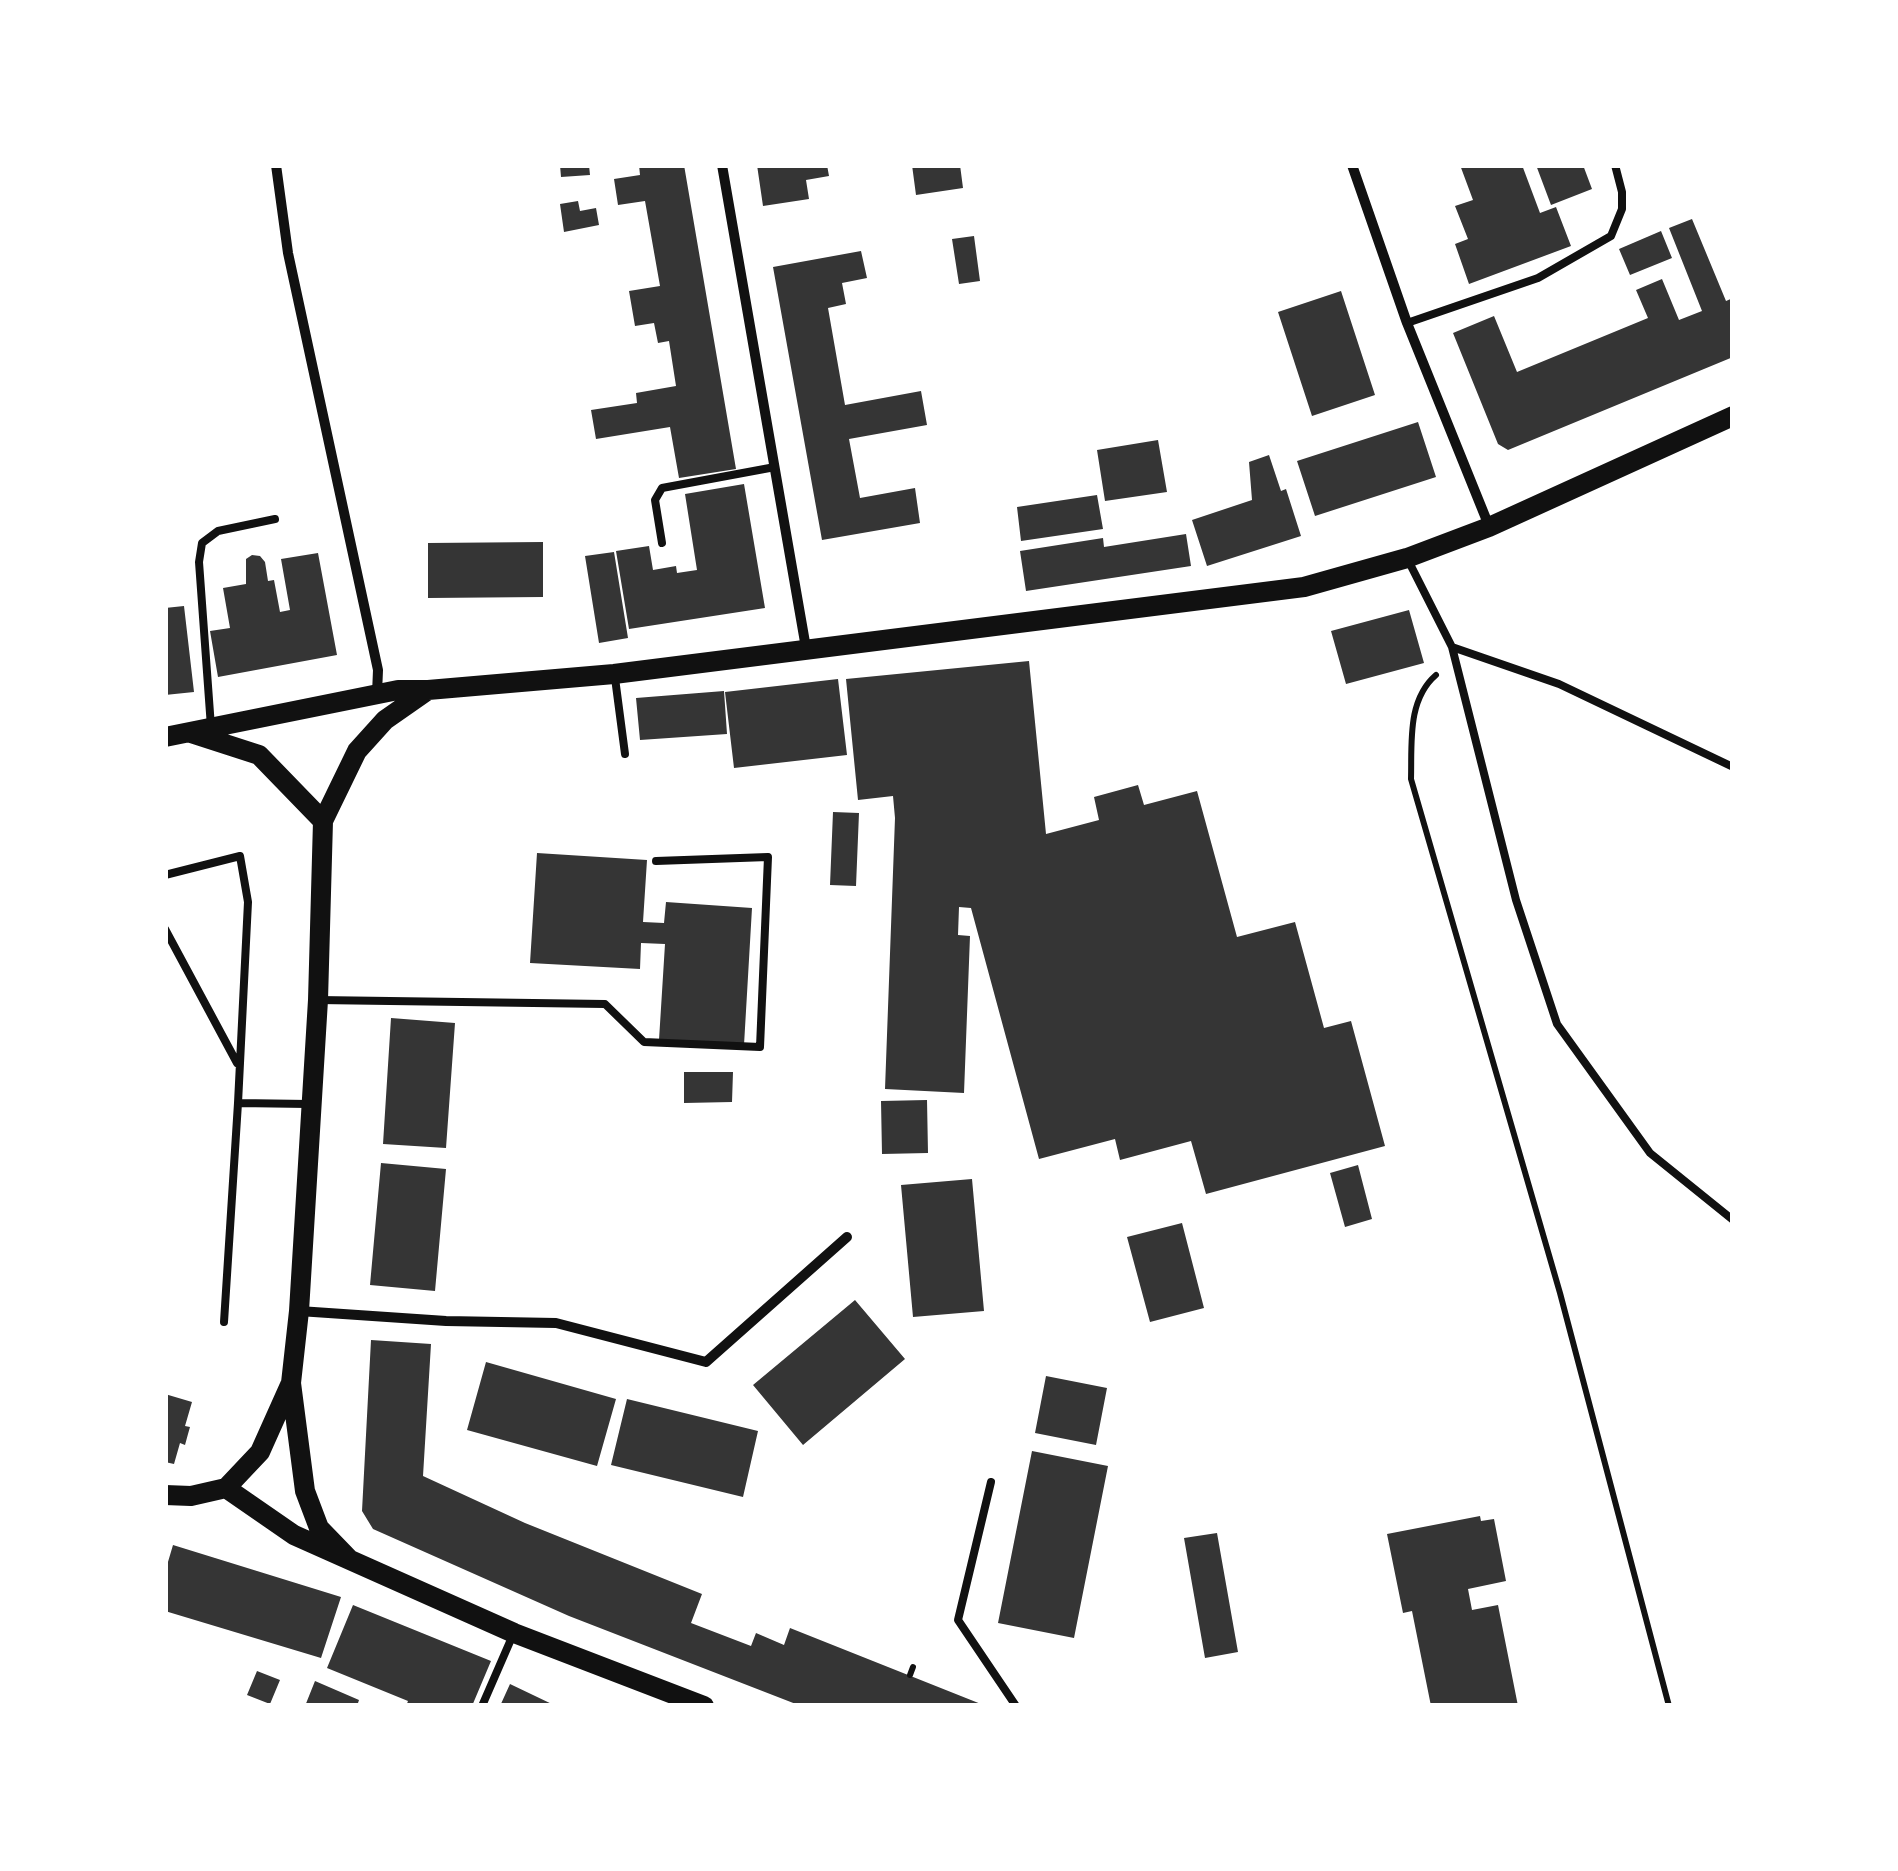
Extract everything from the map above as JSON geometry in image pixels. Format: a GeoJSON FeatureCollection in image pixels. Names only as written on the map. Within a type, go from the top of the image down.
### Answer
{"type":"FeatureCollection","features":[{"type":"Feature","properties":{"kind":"main road"},"geometry":{"type":"LineString","coordinates":[[165,737],[398,690],[614,674],[1304,587],[1406,558],[1490,528],[1733,416]]}},
{"type":"Feature","properties":{"kind":"main road"},"geometry":{"type":"LineString","coordinates":[[350,1559],[319,1528],[305,1491],[291,1383],[300,1311],[318,1000],[323,821],[358,750],[385,720],[428,690]]}},
{"type":"Feature","properties":{"kind":"main road"},"geometry":{"type":"LineString","coordinates":[[187,732],[258,755],[323,821]]}},
{"type":"Feature","properties":{"kind":"main road"},"geometry":{"type":"LineString","coordinates":[[165,1495],[191,1496],[226,1488],[260,1452],[291,1383]]}},
{"type":"Feature","properties":{"kind":"main road"},"geometry":{"type":"LineString","coordinates":[[226,1488],[294,1535],[514,1633],[704,1706]]}},
{"type":"Feature","properties":{"kind":"street"},"geometry":{"type":"LineString","coordinates":[[276,165],[288,254],[378,670],[377,694]]}},
{"type":"Feature","properties":{"kind":"street"},"geometry":{"type":"LineString","coordinates":[[722,165],[806,648]]}},
{"type":"Feature","properties":{"kind":"street"},"geometry":{"type":"LineString","coordinates":[[1352,165],[1407,323],[1490,528]]}},
{"type":"Feature","properties":{"kind":"street"},"geometry":{"type":"LineString","coordinates":[[300,1311],[446,1321],[556,1323],[706,1362],[847,1237]]}},
{"type":"Feature","properties":{"kind":"lane"},"geometry":{"type":"LineString","coordinates":[[1407,323],[1538,278],[1611,236],[1622,209],[1615,165]]}},
{"type":"Feature","properties":{"kind":"lane"},"geometry":{"type":"LineString","coordinates":[[662,543],[655,500],[662,488],[775,468]]}},
{"type":"Feature","properties":{"kind":"lane"},"geometry":{"type":"LineString","coordinates":[[210,727],[199,562],[202,542],[218,531],[274,518]]}},
{"type":"Feature","properties":{"kind":"lane"},"geometry":{"type":"LineString","coordinates":[[1406,558],[1452,647],[1516,900],[1556,1024],[1650,1152],[1733,1220]]}},
{"type":"Feature","properties":{"kind":"lane"},"geometry":{"type":"LineString","coordinates":[[1452,647],[1559,684],[1733,767]]}},
{"type":"Feature","properties":{"kind":"lane"},"geometry":{"type":"LineString","coordinates":[[614,674],[625,754]]}},
{"type":"Feature","properties":{"kind":"lane"},"geometry":{"type":"LineString","coordinates":[[165,875],[240,856],[248,902],[224,1322]]}},
{"type":"Feature","properties":{"kind":"lane"},"geometry":{"type":"LineString","coordinates":[[318,1000],[605,1004],[644,1042],[760,1048],[768,857],[656,860]]}},
{"type":"Feature","properties":{"kind":"lane"},"geometry":{"type":"LineString","coordinates":[[165,929],[240,1066]]}},
{"type":"Feature","properties":{"kind":"lane"},"geometry":{"type":"LineString","coordinates":[[238,1103],[312,1104]]}},
{"type":"Feature","properties":{"kind":"lane"},"geometry":{"type":"LineString","coordinates":[[991,1482],[958,1620],[1016,1706]]}},
{"type":"Feature","properties":{"kind":"lane"},"geometry":{"type":"LineString","coordinates":[[482,1706],[514,1633]]}},
{"type":"Feature","properties":{"kind":"path"},"geometry":{"type":"LineString","coordinates":[[1455,658],[1426,684],[1412,720],[1411,778],[1560,1293],[1669,1706]]}},
{"type":"Feature","properties":{"kind":"building"},"geometry":{"type":"Polygon","coordinates":[[[560,165],[589,165],[590,175],[561,177],[560,165]]]}},
{"type":"Feature","properties":{"kind":"building"},"geometry":{"type":"Polygon","coordinates":[[[639,165],[684,165],[736,469],[679,478],[670,427],[596,439],[591,410],[637,403],[636,393],[676,386],[669,341],[658,343],[654,323],[635,326],[629,291],[660,286],[645,201],[618,205],[614,179],[640,175],[639,165]]]}},
{"type":"Feature","properties":{"kind":"building"},"geometry":{"type":"Polygon","coordinates":[[[757,165],[827,165],[829,176],[806,180],[809,199],[763,206],[757,165]]]}},
{"type":"Feature","properties":{"kind":"building"},"geometry":{"type":"Polygon","coordinates":[[[912,165],[960,165],[963,188],[916,195],[912,165]]]}},
{"type":"Feature","properties":{"kind":"building"},"geometry":{"type":"Polygon","coordinates":[[[1460,165],[1522,165],[1540,213],[1556,207],[1571,246],[1469,284],[1455,244],[1468,239],[1455,206],[1473,200],[1460,165]]]}},
{"type":"Feature","properties":{"kind":"building"},"geometry":{"type":"Polygon","coordinates":[[[1536,165],[1583,165],[1592,189],[1551,205],[1536,165]]]}},
{"type":"Feature","properties":{"kind":"building"},"geometry":{"type":"Polygon","coordinates":[[[578,201],[580,211],[596,208],[599,225],[564,232],[560,204],[578,201]]]}},
{"type":"Feature","properties":{"kind":"building"},"geometry":{"type":"Polygon","coordinates":[[[1692,219],[1726,301],[1733,298],[1733,357],[1508,450],[1498,444],[1453,333],[1494,316],[1517,372],[1648,318],[1636,290],[1662,279],[1679,320],[1702,311],[1669,228],[1692,219]]]}},
{"type":"Feature","properties":{"kind":"building"},"geometry":{"type":"Polygon","coordinates":[[[1661,231],[1672,258],[1630,275],[1619,249],[1661,231]]]}},
{"type":"Feature","properties":{"kind":"building"},"geometry":{"type":"Polygon","coordinates":[[[974,236],[980,281],[959,284],[952,239],[974,236]]]}},
{"type":"Feature","properties":{"kind":"building"},"geometry":{"type":"Polygon","coordinates":[[[861,251],[867,278],[842,283],[846,304],[828,308],[845,405],[921,391],[927,425],[849,439],[860,498],[915,488],[920,523],[822,540],[773,267],[861,251]]]}},
{"type":"Feature","properties":{"kind":"building"},"geometry":{"type":"Polygon","coordinates":[[[1341,291],[1375,395],[1312,416],[1278,312],[1341,291]]]}},
{"type":"Feature","properties":{"kind":"building"},"geometry":{"type":"Polygon","coordinates":[[[1418,422],[1436,477],[1315,516],[1297,461],[1418,422]]]}},
{"type":"Feature","properties":{"kind":"building"},"geometry":{"type":"Polygon","coordinates":[[[1158,440],[1167,492],[1105,501],[1097,450],[1158,440]]]}},
{"type":"Feature","properties":{"kind":"building"},"geometry":{"type":"Polygon","coordinates":[[[1269,455],[1281,491],[1286,489],[1301,536],[1207,566],[1192,520],[1252,500],[1249,462],[1269,455]]]}},
{"type":"Feature","properties":{"kind":"building"},"geometry":{"type":"Polygon","coordinates":[[[744,484],[765,608],[629,629],[616,551],[649,546],[653,570],[676,566],[677,573],[697,570],[685,494],[744,484]]]}},
{"type":"Feature","properties":{"kind":"building"},"geometry":{"type":"Polygon","coordinates":[[[1097,495],[1103,529],[1021,541],[1017,507],[1097,495]]]}},
{"type":"Feature","properties":{"kind":"building"},"geometry":{"type":"Polygon","coordinates":[[[1186,534],[1191,566],[1026,591],[1020,551],[1103,538],[1104,547],[1186,534]]]}},
{"type":"Feature","properties":{"kind":"building"},"geometry":{"type":"Polygon","coordinates":[[[543,542],[543,597],[428,598],[428,543],[543,542]]]}},
{"type":"Feature","properties":{"kind":"building"},"geometry":{"type":"Polygon","coordinates":[[[614,552],[628,638],[599,643],[585,556],[614,552]]]}},
{"type":"Feature","properties":{"kind":"building"},"geometry":{"type":"Polygon","coordinates":[[[318,553],[337,655],[218,677],[210,631],[230,628],[223,588],[246,584],[246,559],[260,556],[265,562],[268,581],[274,580],[280,612],[290,610],[281,559],[318,553]]]}},
{"type":"Feature","properties":{"kind":"building"},"geometry":{"type":"Polygon","coordinates":[[[184,606],[194,692],[165,695],[165,608],[184,606]]]}},
{"type":"Feature","properties":{"kind":"building"},"geometry":{"type":"Polygon","coordinates":[[[1409,610],[1424,663],[1346,684],[1331,631],[1409,610]]]}},
{"type":"Feature","properties":{"kind":"building"},"geometry":{"type":"Polygon","coordinates":[[[1029,661],[1046,834],[1099,820],[1094,797],[1138,785],[1144,805],[1197,791],[1237,937],[1295,922],[1324,1028],[1351,1021],[1385,1146],[1206,1194],[1191,1141],[1120,1160],[1115,1139],[1039,1159],[971,908],[959,907],[958,935],[970,936],[964,1093],[885,1089],[893,796],[858,800],[846,679],[1029,661]]]}},
{"type":"Feature","properties":{"kind":"building"},"geometry":{"type":"Polygon","coordinates":[[[838,679],[847,755],[734,768],[725,692],[838,679]]]}},
{"type":"Feature","properties":{"kind":"building"},"geometry":{"type":"Polygon","coordinates":[[[724,691],[727,734],[640,740],[636,698],[724,691]]]}},
{"type":"Feature","properties":{"kind":"building"},"geometry":{"type":"Polygon","coordinates":[[[833,812],[859,813],[856,886],[830,885],[833,812]]]}},
{"type":"Feature","properties":{"kind":"building"},"geometry":{"type":"Polygon","coordinates":[[[537,853],[647,860],[643,922],[664,923],[666,902],[752,908],[744,1045],[659,1040],[665,944],[641,943],[640,969],[530,963],[537,853]]]}},
{"type":"Feature","properties":{"kind":"building"},"geometry":{"type":"Polygon","coordinates":[[[391,1018],[455,1023],[446,1148],[383,1144],[391,1018]]]}},
{"type":"Feature","properties":{"kind":"building"},"geometry":{"type":"Polygon","coordinates":[[[684,1072],[733,1072],[732,1102],[684,1103],[684,1072]]]}},
{"type":"Feature","properties":{"kind":"building"},"geometry":{"type":"Polygon","coordinates":[[[927,1100],[928,1153],[882,1154],[881,1101],[927,1100]]]}},
{"type":"Feature","properties":{"kind":"building"},"geometry":{"type":"Polygon","coordinates":[[[381,1163],[446,1169],[435,1291],[370,1285],[381,1163]]]}},
{"type":"Feature","properties":{"kind":"building"},"geometry":{"type":"Polygon","coordinates":[[[1358,1165],[1372,1219],[1345,1227],[1330,1173],[1358,1165]]]}},
{"type":"Feature","properties":{"kind":"building"},"geometry":{"type":"Polygon","coordinates":[[[972,1179],[984,1311],[913,1317],[901,1185],[972,1179]]]}},
{"type":"Feature","properties":{"kind":"building"},"geometry":{"type":"Polygon","coordinates":[[[1182,1223],[1204,1308],[1150,1322],[1127,1237],[1182,1223]]]}},
{"type":"Feature","properties":{"kind":"building"},"geometry":{"type":"Polygon","coordinates":[[[855,1300],[905,1359],[803,1445],[753,1385],[855,1300]]]}},
{"type":"Feature","properties":{"kind":"building"},"geometry":{"type":"Polygon","coordinates":[[[371,1340],[431,1344],[423,1476],[525,1523],[702,1594],[691,1623],[751,1646],[756,1633],[784,1645],[790,1628],[986,1706],[801,1706],[569,1616],[373,1529],[362,1511],[371,1340]]]}},
{"type":"Feature","properties":{"kind":"building"},"geometry":{"type":"Polygon","coordinates":[[[486,1362],[616,1399],[597,1466],[467,1430],[486,1362]]]}},
{"type":"Feature","properties":{"kind":"building"},"geometry":{"type":"Polygon","coordinates":[[[1046,1376],[1107,1388],[1096,1445],[1035,1433],[1046,1376]]]}},
{"type":"Feature","properties":{"kind":"building"},"geometry":{"type":"Polygon","coordinates":[[[165,1394],[192,1402],[185,1426],[190,1427],[185,1445],[180,1443],[174,1464],[165,1462],[165,1394]]]}},
{"type":"Feature","properties":{"kind":"building"},"geometry":{"type":"Polygon","coordinates":[[[627,1399],[758,1431],[743,1497],[611,1465],[627,1399]]]}},
{"type":"Feature","properties":{"kind":"building"},"geometry":{"type":"Polygon","coordinates":[[[1032,1451],[1108,1466],[1074,1638],[998,1623],[1032,1451]]]}},
{"type":"Feature","properties":{"kind":"building"},"geometry":{"type":"Polygon","coordinates":[[[1480,1516],[1481,1521],[1494,1519],[1506,1581],[1468,1589],[1472,1610],[1498,1605],[1518,1706],[1431,1706],[1412,1611],[1403,1613],[1387,1534],[1480,1516]]]}},
{"type":"Feature","properties":{"kind":"building"},"geometry":{"type":"Polygon","coordinates":[[[1217,1533],[1238,1652],[1205,1658],[1184,1538],[1217,1533]]]}},
{"type":"Feature","properties":{"kind":"building"},"geometry":{"type":"Polygon","coordinates":[[[173,1545],[341,1597],[321,1658],[165,1611],[165,1572],[173,1545]]]}},
{"type":"Feature","properties":{"kind":"building"},"geometry":{"type":"Polygon","coordinates":[[[353,1605],[491,1661],[472,1706],[406,1706],[408,1701],[327,1668],[353,1605]]]}},
{"type":"Feature","properties":{"kind":"building"},"geometry":{"type":"Polygon","coordinates":[[[257,1671],[280,1680],[270,1704],[247,1695],[257,1671]]]}},
{"type":"Feature","properties":{"kind":"building"},"geometry":{"type":"Polygon","coordinates":[[[315,1681],[359,1700],[357,1706],[305,1706],[315,1681]]]}},
{"type":"Feature","properties":{"kind":"building"},"geometry":{"type":"Polygon","coordinates":[[[510,1684],[556,1706],[500,1706],[510,1684]]]}}]}
